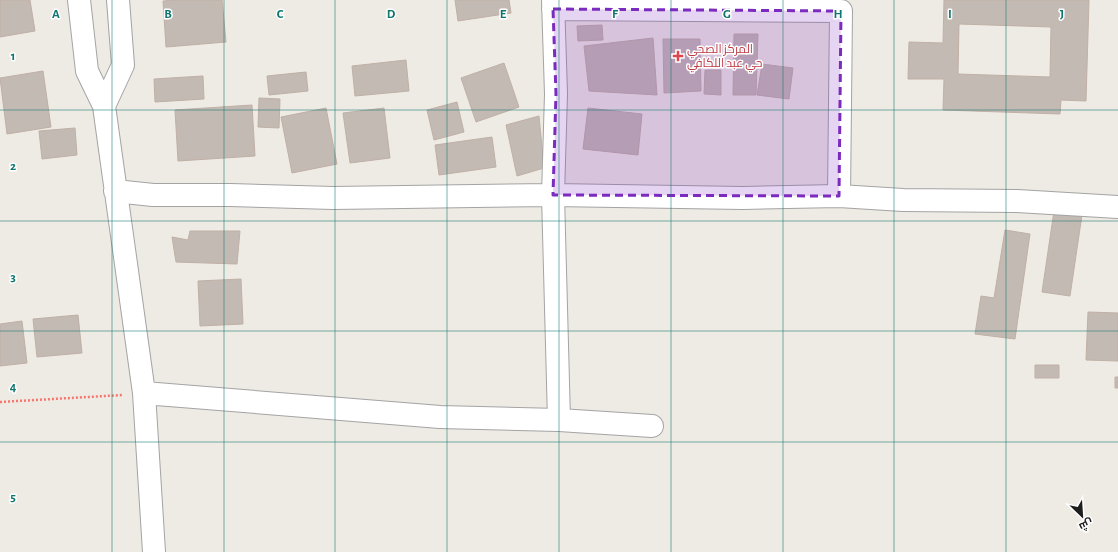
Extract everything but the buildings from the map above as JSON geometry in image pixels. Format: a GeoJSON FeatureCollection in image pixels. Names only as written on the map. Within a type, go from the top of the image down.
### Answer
{"type":"FeatureCollection","features":[{"type":"Feature","properties":{"kind":"street"},"geometry":{"type":"LineString","coordinates":[[79,0],[87,71],[104,106],[144,393],[154,552]]}},
{"type":"Feature","properties":{"kind":"street"},"geometry":{"type":"LineString","coordinates":[[104,106],[123,65],[118,0]]}},
{"type":"Feature","properties":{"kind":"street"},"geometry":{"type":"LineString","coordinates":[[559,420],[553,195],[556,94],[553,4],[841,6],[839,196]]}},
{"type":"Feature","properties":{"kind":"street"},"geometry":{"type":"LineString","coordinates":[[115,191],[153,195],[230,194],[333,198],[553,195],[699,198],[839,196],[903,200],[1017,201],[1118,207]]}},
{"type":"Feature","properties":{"kind":"street"},"geometry":{"type":"LineString","coordinates":[[144,393],[440,417],[559,420],[652,426]]}},
{"type":"Feature","properties":{"kind":"path"},"geometry":{"type":"LineString","coordinates":[[0,402],[144,393]]}},
{"type":"Feature","properties":{"kind":"highlighted area"},"geometry":{"type":"Polygon","coordinates":[[[553,9],[841,11],[839,196],[553,195],[556,94],[553,9]]]}},
{"type":"Feature","properties":{"kind":"place","name":"المركز الصحي حي عبد اللكافي"},"geometry":{"type":"Point","coordinates":[678,56]}}]}
